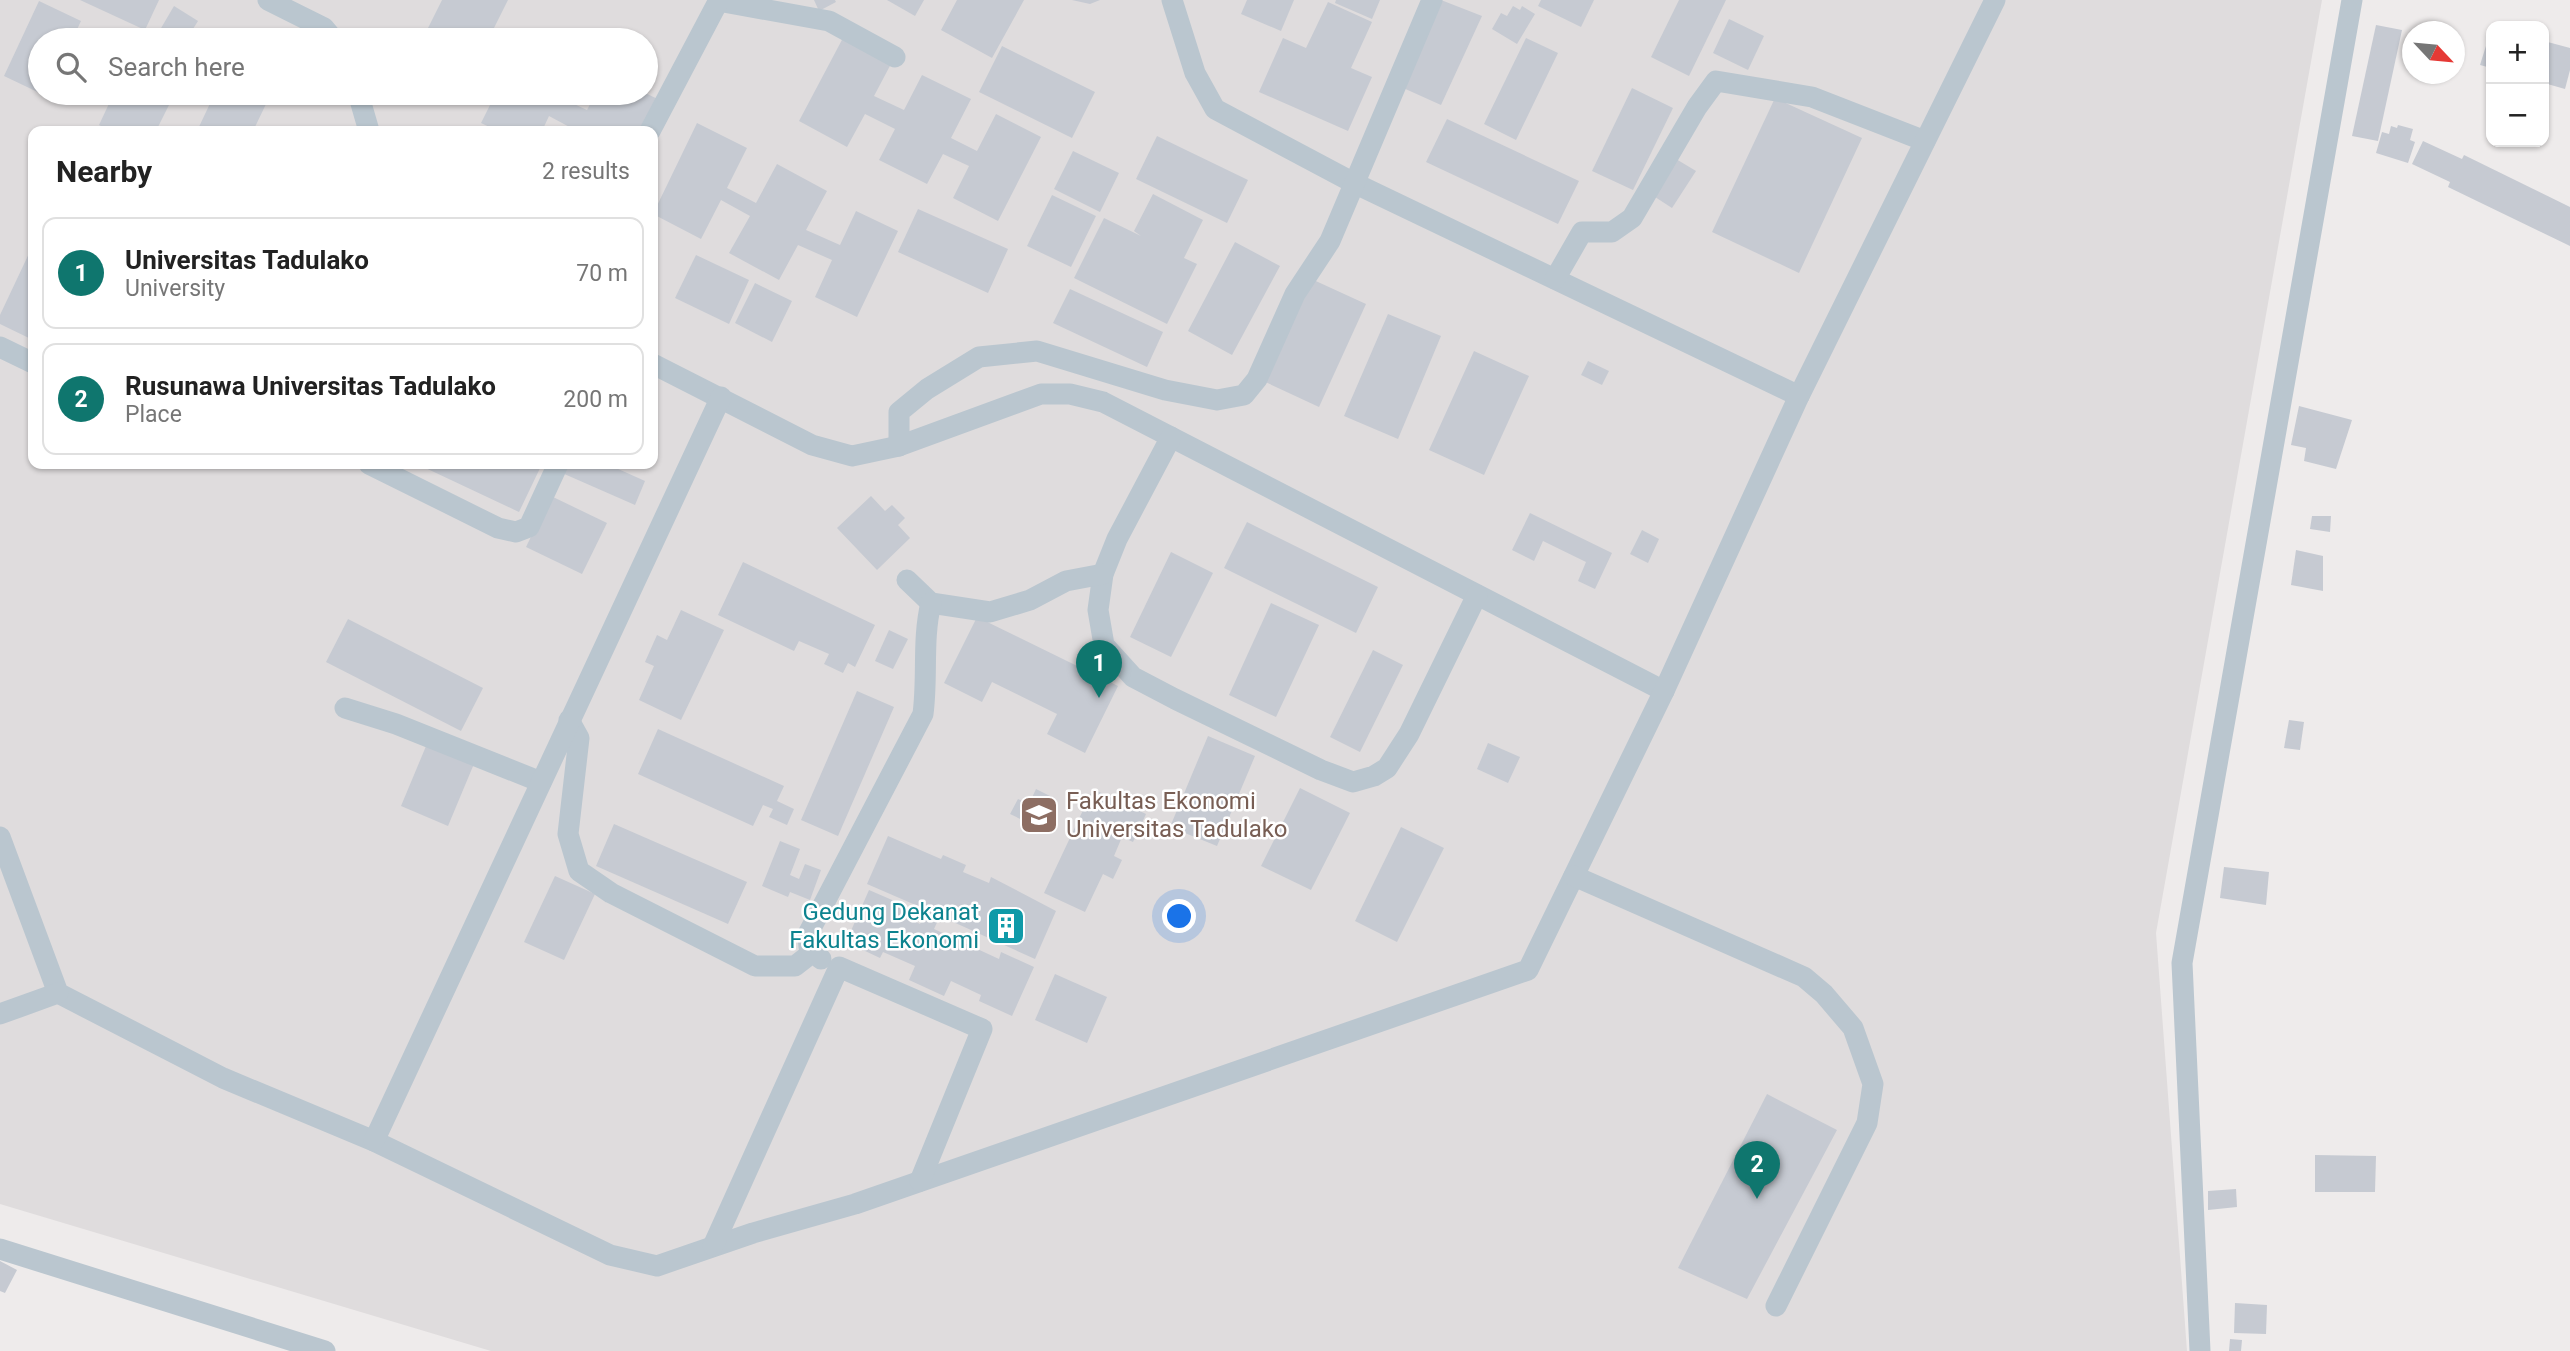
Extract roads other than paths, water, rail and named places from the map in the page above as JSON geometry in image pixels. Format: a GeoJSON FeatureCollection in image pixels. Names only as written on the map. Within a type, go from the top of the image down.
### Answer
{"type":"FeatureCollection","features":[{"type":"Feature","properties":{"kind":"street"},"geometry":{"type":"LineString","coordinates":[[268,0],[324,28]]}},
{"type":"Feature","properties":{"kind":"street"},"geometry":{"type":"LineString","coordinates":[[653,126],[719,0],[829,22],[895,57]]}},
{"type":"Feature","properties":{"kind":"street"},"geometry":{"type":"LineString","coordinates":[[1171,0],[1195,74],[1215,109],[1354,183],[1799,397]]}},
{"type":"Feature","properties":{"kind":"street"},"geometry":{"type":"LineString","coordinates":[[899,446],[899,412],[927,389],[979,357],[1037,351],[1165,390],[1217,400],[1244,395],[1257,379],[1295,294],[1330,241],[1432,0]]}},
{"type":"Feature","properties":{"kind":"street"},"geometry":{"type":"LineString","coordinates":[[0,836],[58,993],[223,1077],[374,1141],[610,1255],[657,1266],[713,1246],[855,1204],[1528,970],[1664,691],[1799,397],[1994,0]]}},
{"type":"Feature","properties":{"kind":"street"},"geometry":{"type":"LineString","coordinates":[[2200,1351],[2182,962],[2352,0]]}},
{"type":"Feature","properties":{"kind":"street"},"geometry":{"type":"LineString","coordinates":[[1555,279],[1582,232],[1612,232],[1632,218],[1697,107],[1716,81],[1812,97],[1925,141]]}},
{"type":"Feature","properties":{"kind":"street"},"geometry":{"type":"LineString","coordinates":[[361,105],[368,126]]}},
{"type":"Feature","properties":{"kind":"street"},"geometry":{"type":"LineString","coordinates":[[0,346],[28,360]]}},
{"type":"Feature","properties":{"kind":"street"},"geometry":{"type":"LineString","coordinates":[[658,366],[811,445],[852,456],[899,446],[1041,394],[1070,394],[1103,402],[1664,691]]}},
{"type":"Feature","properties":{"kind":"street"},"geometry":{"type":"LineString","coordinates":[[374,1141],[721,397]]}},
{"type":"Feature","properties":{"kind":"street"},"geometry":{"type":"LineString","coordinates":[[1171,437],[1117,539],[1103,574],[1098,610],[1104,645],[1133,677],[1321,770],[1353,782],[1387,768],[1409,734],[1477,595]]}},
{"type":"Feature","properties":{"kind":"street"},"geometry":{"type":"LineString","coordinates":[[379,469],[498,528],[516,532],[529,527],[556,469]]}},
{"type":"Feature","properties":{"kind":"street"},"geometry":{"type":"LineString","coordinates":[[907,580],[931,603],[990,612],[1030,600],[1066,581],[1103,574]]}},
{"type":"Feature","properties":{"kind":"street"},"geometry":{"type":"LineString","coordinates":[[920,1181],[982,1029],[839,967],[809,947],[808,934],[923,714],[928,682],[925,642],[931,603]]}},
{"type":"Feature","properties":{"kind":"street"},"geometry":{"type":"LineString","coordinates":[[345,708],[396,724],[541,782]]}},
{"type":"Feature","properties":{"kind":"street"},"geometry":{"type":"LineString","coordinates":[[569,720],[579,737],[568,834],[579,871],[611,893],[755,966],[795,966],[813,951]]}},
{"type":"Feature","properties":{"kind":"street"},"geometry":{"type":"LineString","coordinates":[[1574,876],[1804,977],[1824,994],[1853,1028],[1873,1084],[1867,1123],[1776,1306]]}},
{"type":"Feature","properties":{"kind":"street"},"geometry":{"type":"LineString","coordinates":[[713,1246],[839,967]]}},
{"type":"Feature","properties":{"kind":"street"},"geometry":{"type":"LineString","coordinates":[[0,1014],[58,993]]}},
{"type":"Feature","properties":{"kind":"street"},"geometry":{"type":"LineString","coordinates":[[0,1250],[325,1351]]}},
{"type":"Feature","properties":{"kind":"place","name":"Universitas Tadulako"},"geometry":{"type":"Point","coordinates":[1099,698]}},
{"type":"Feature","properties":{"kind":"place","name":"Fakultas Ekonomi Universitas Tadulako"},"geometry":{"type":"Point","coordinates":[1039,815]}},
{"type":"Feature","properties":{"kind":"place","name":"Gedung Dekanat Fakultas Ekonomi"},"geometry":{"type":"Point","coordinates":[1006,926]}},
{"type":"Feature","properties":{"kind":"place","name":"Rusunawa Universitas Tadulako"},"geometry":{"type":"Point","coordinates":[1757,1199]}}]}
